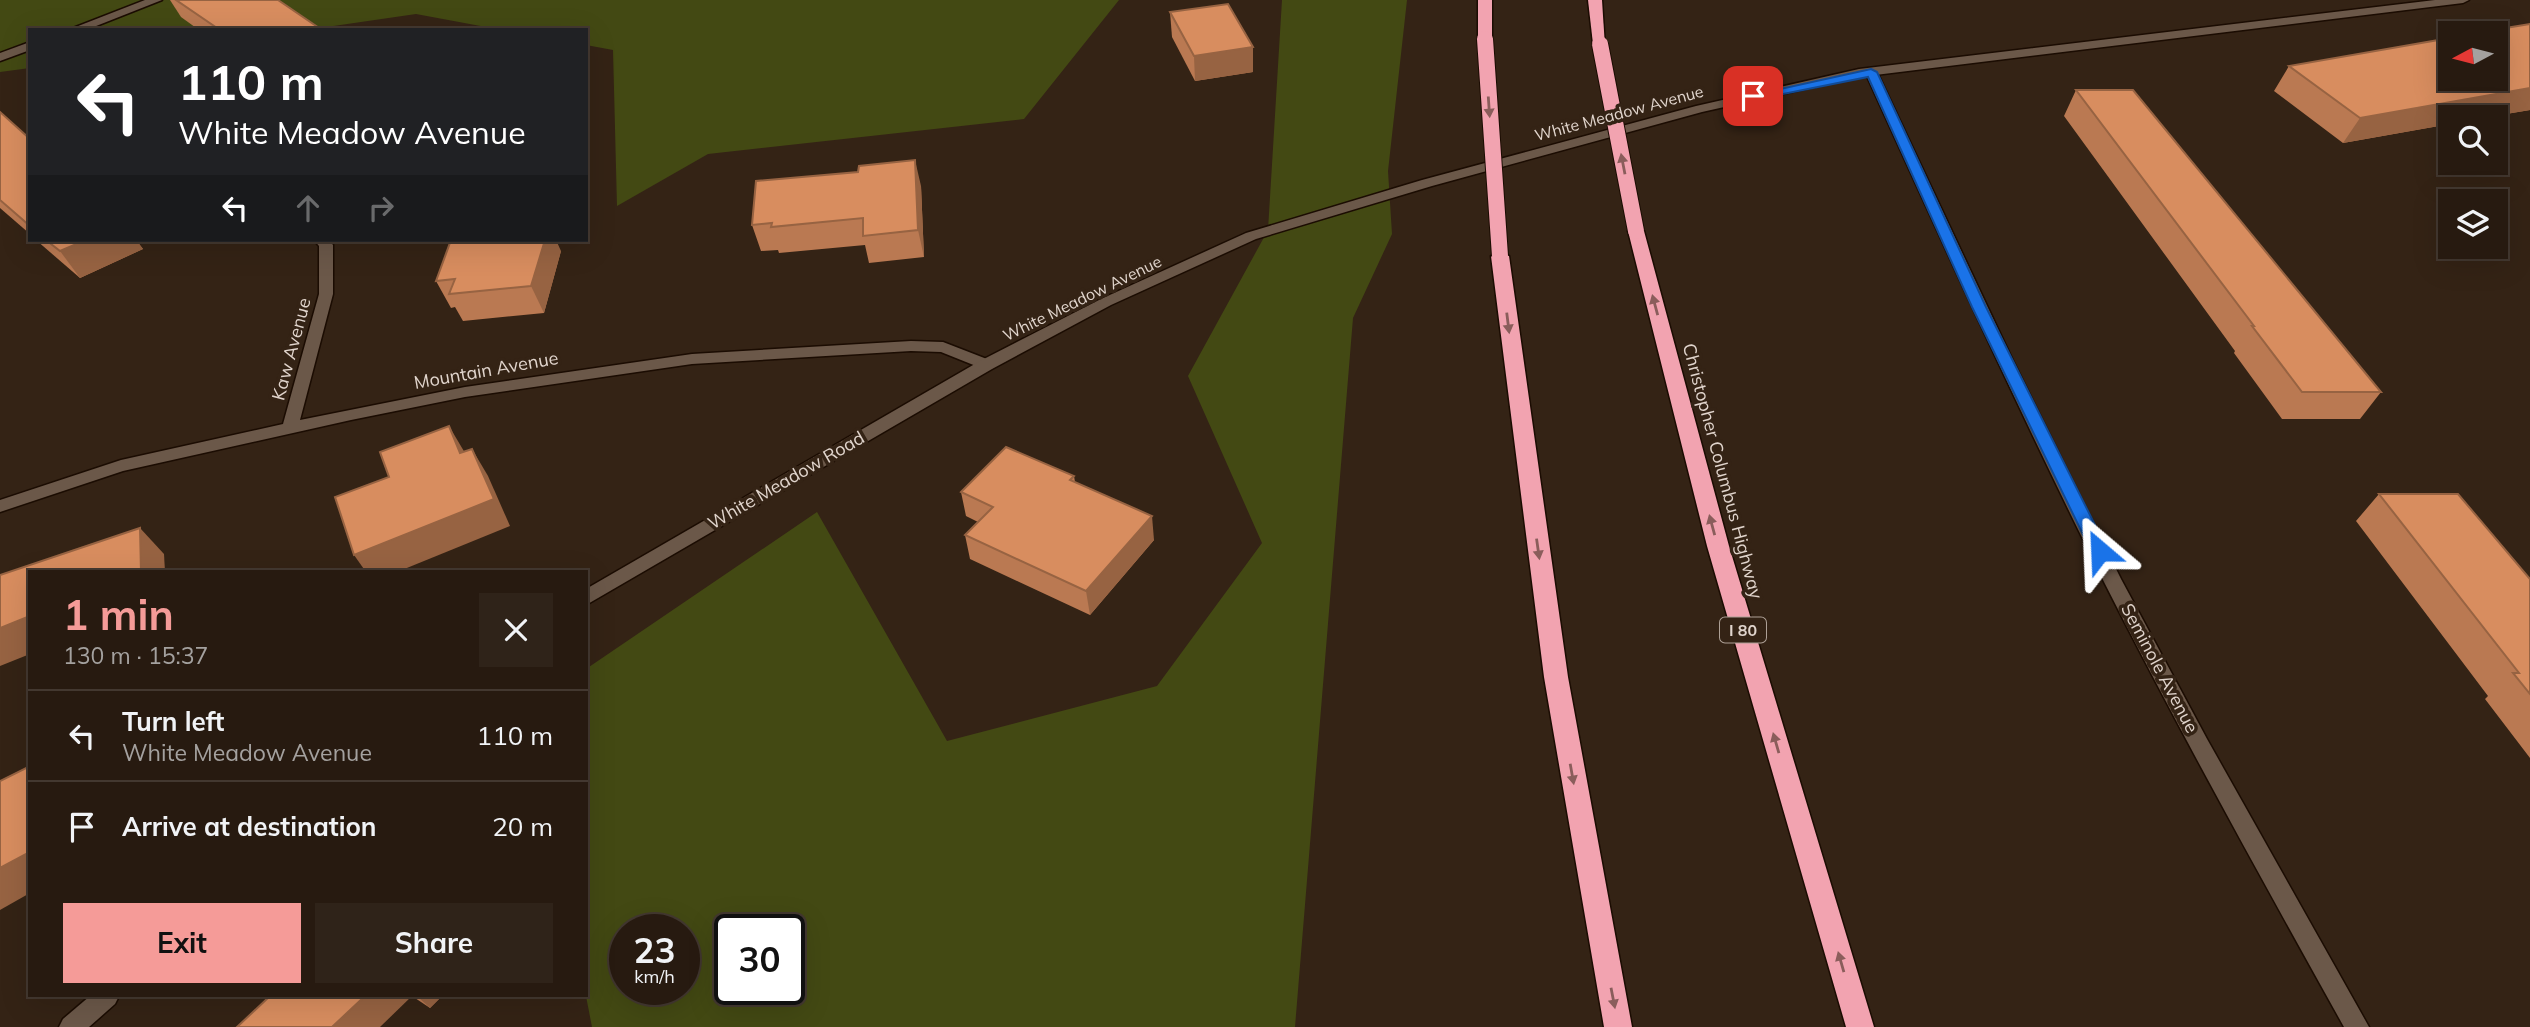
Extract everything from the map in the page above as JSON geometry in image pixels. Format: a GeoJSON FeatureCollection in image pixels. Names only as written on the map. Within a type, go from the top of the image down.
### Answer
{"type":"FeatureCollection","features":[{"type":"Feature","properties":{"kind":"highway"},"geometry":{"type":"LineString","coordinates":[[1485,0],[1485,39],[1500,256],[1556,677],[1618,1027]]}},
{"type":"Feature","properties":{"kind":"highway","name":"Christopher Columbus Highway"},"geometry":{"type":"LineString","coordinates":[[1596,2],[1600,44],[1636,231],[1718,546],[1860,1027]]}},
{"type":"Feature","properties":{"kind":"street"},"geometry":{"type":"LineString","coordinates":[[79,28],[156,0]]}},
{"type":"Feature","properties":{"kind":"street","name":"White Meadow Avenue"},"geometry":{"type":"LineString","coordinates":[[986,365],[1106,302],[1251,236],[1427,183],[1700,109],[1871,72],[2463,0]]}},
{"type":"Feature","properties":{"kind":"street"},"geometry":{"type":"LineString","coordinates":[[0,57],[28,47]]}},
{"type":"Feature","properties":{"kind":"street","name":"Seminole Avenue"},"geometry":{"type":"LineString","coordinates":[[1871,72],[1979,307],[2148,648],[2273,881],[2357,1027]]}},
{"type":"Feature","properties":{"kind":"street","name":"Kaw Avenue"},"geometry":{"type":"LineString","coordinates":[[290,428],[326,294],[326,245],[323,242]]}},
{"type":"Feature","properties":{"kind":"street","name":"Mountain Avenue"},"geometry":{"type":"LineString","coordinates":[[0,506],[121,466],[290,428],[466,392],[692,359],[911,346],[943,347],[986,365]]}},
{"type":"Feature","properties":{"kind":"street","name":"White Meadow Road"},"geometry":{"type":"LineString","coordinates":[[588,597],[986,365]]}},
{"type":"Feature","properties":{"kind":"street"},"geometry":{"type":"LineString","coordinates":[[71,1027],[106,997]]}},
{"type":"Feature","properties":{"kind":"green space"},"geometry":{"type":"Polygon","coordinates":[[[0,0],[1119,0],[1024,119],[708,154],[617,206],[613,50],[588,45],[588,28],[491,28],[416,14],[320,28],[28,28],[28,68],[0,72],[0,0]]]}},
{"type":"Feature","properties":{"kind":"green space"},"geometry":{"type":"Polygon","coordinates":[[[1282,0],[1407,0],[1388,171],[1392,234],[1353,318],[1295,1027],[592,1027],[586,997],[588,668],[817,512],[947,741],[1157,686],[1262,543],[1188,376],[1268,230],[1282,0]]]}},
{"type":"Feature","properties":{"kind":"building"},"geometry":{"type":"Polygon","coordinates":[[[176,0],[278,0],[319,28],[217,28],[176,0]]]}},
{"type":"Feature","properties":{"kind":"building"},"geometry":{"type":"Polygon","coordinates":[[[1228,4],[1253,47],[1194,56],[1170,12],[1228,4]]]}},
{"type":"Feature","properties":{"kind":"building"},"geometry":{"type":"Polygon","coordinates":[[[2530,24],[2530,88],[2360,118],[2289,66],[2438,40],[2438,91],[2508,91],[2508,28],[2530,24]]]}},
{"type":"Feature","properties":{"kind":"building"},"geometry":{"type":"Polygon","coordinates":[[[2076,90],[2133,90],[2381,392],[2302,392],[2076,90]]]}},
{"type":"Feature","properties":{"kind":"building"},"geometry":{"type":"Polygon","coordinates":[[[0,112],[28,137],[28,224],[0,200],[0,112]]]}},
{"type":"Feature","properties":{"kind":"building"},"geometry":{"type":"Polygon","coordinates":[[[915,160],[918,230],[863,236],[863,218],[771,227],[772,223],[752,225],[756,181],[858,172],[859,166],[915,160]]]}},
{"type":"Feature","properties":{"kind":"building"},"geometry":{"type":"Polygon","coordinates":[[[49,242],[81,242],[60,251],[49,242]]]}},
{"type":"Feature","properties":{"kind":"building"},"geometry":{"type":"Polygon","coordinates":[[[450,242],[544,242],[531,286],[449,294],[455,279],[436,281],[450,242]]]}},
{"type":"Feature","properties":{"kind":"building"},"geometry":{"type":"Polygon","coordinates":[[[449,426],[460,453],[472,449],[494,499],[354,555],[335,497],[389,477],[380,452],[449,426]]]}},
{"type":"Feature","properties":{"kind":"building"},"geometry":{"type":"Polygon","coordinates":[[[1006,447],[1074,476],[1070,480],[1152,516],[1086,591],[965,535],[993,507],[961,492],[1006,447]]]}},
{"type":"Feature","properties":{"kind":"building"},"geometry":{"type":"Polygon","coordinates":[[[2379,494],[2458,494],[2530,579],[2530,694],[2513,673],[2519,673],[2379,494]]]}},
{"type":"Feature","properties":{"kind":"building"},"geometry":{"type":"Polygon","coordinates":[[[140,528],[141,570],[28,570],[28,617],[0,628],[0,575],[140,528]]]}},
{"type":"Feature","properties":{"kind":"building"},"geometry":{"type":"Polygon","coordinates":[[[28,767],[28,853],[0,868],[0,781],[28,767]]]}},
{"type":"Feature","properties":{"kind":"building"},"geometry":{"type":"Polygon","coordinates":[[[269,997],[364,997],[332,1027],[237,1027],[269,997]]]}},
{"type":"Feature","properties":{"kind":"route"},"geometry":{"type":"LineString","coordinates":[[1753,96],[1871,72],[1979,307],[2100,551]]}}]}
